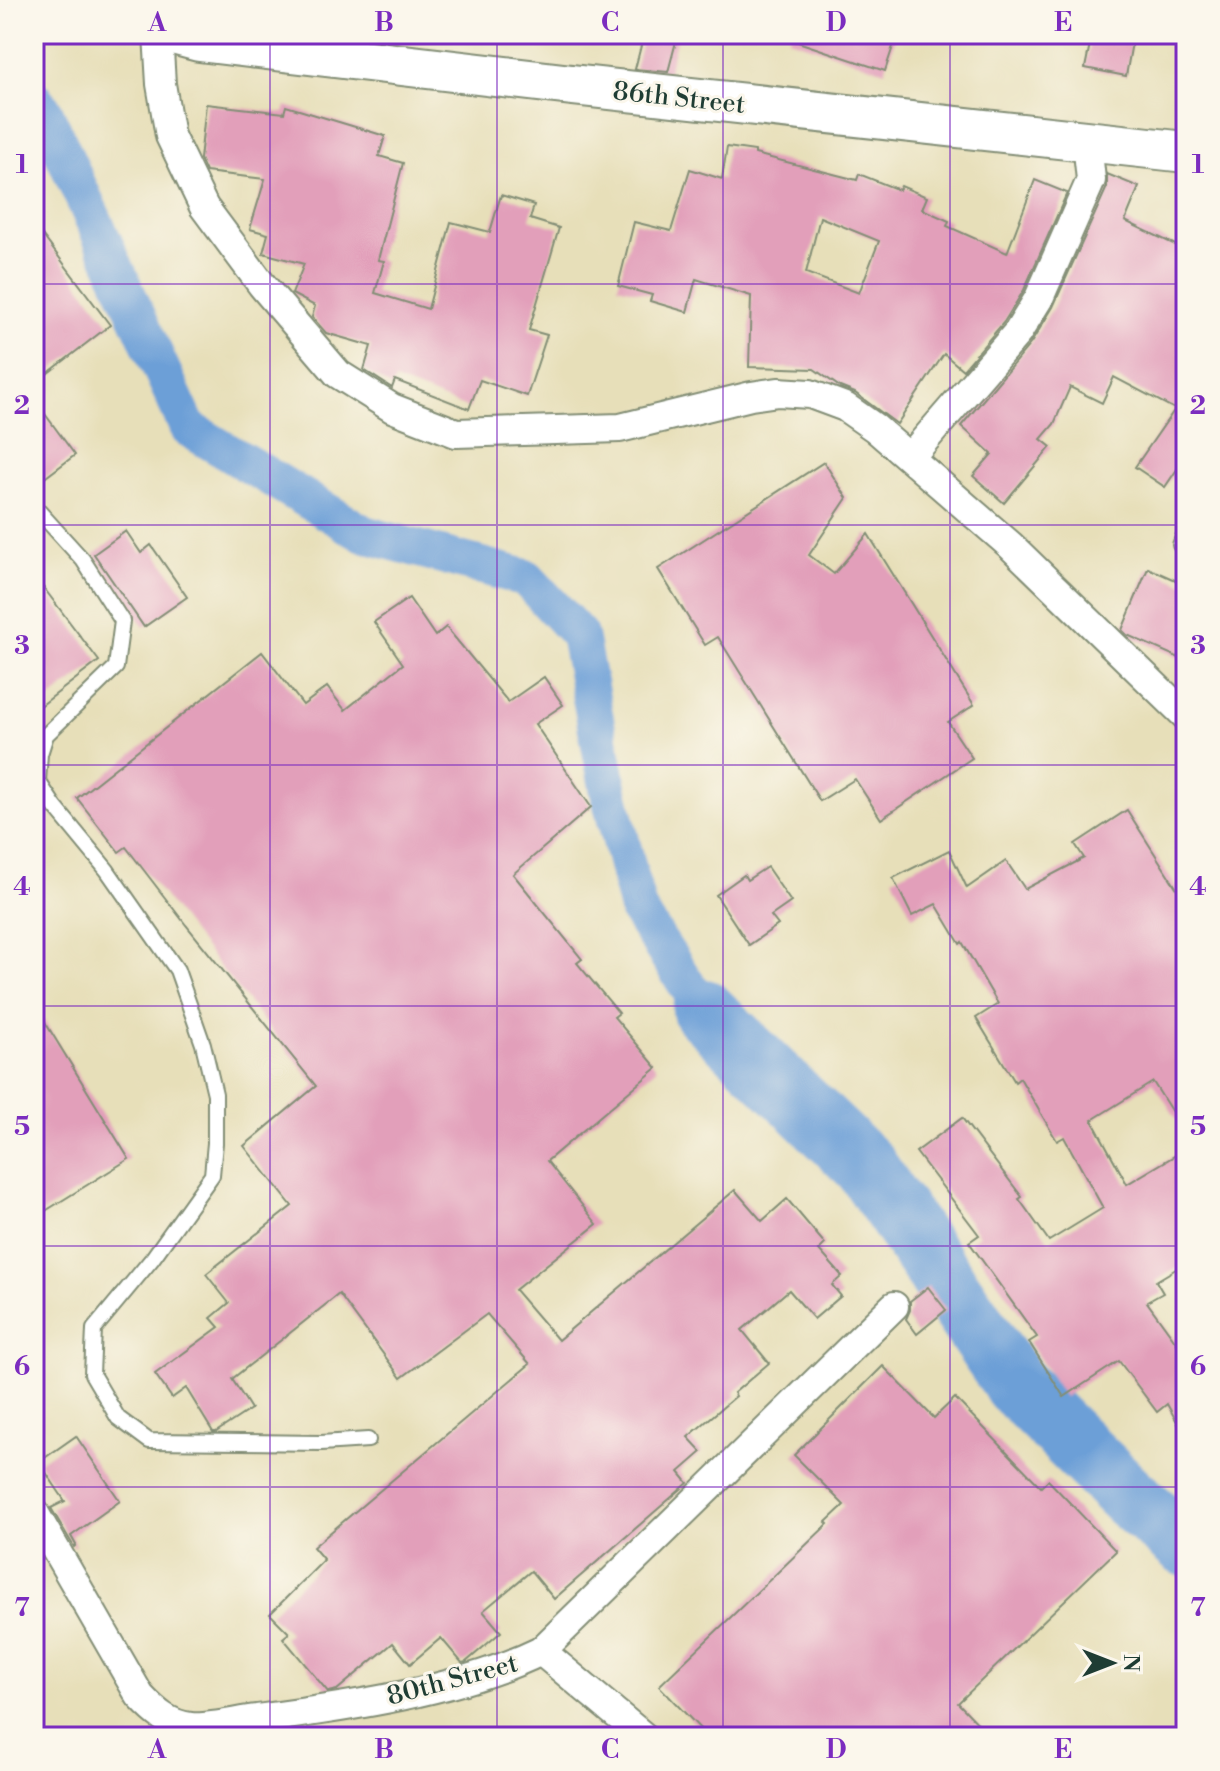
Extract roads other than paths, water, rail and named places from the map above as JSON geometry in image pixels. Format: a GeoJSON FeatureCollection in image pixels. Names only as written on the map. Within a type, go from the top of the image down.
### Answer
{"type":"FeatureCollection","features":[{"type":"Feature","properties":{"kind":"street"},"geometry":{"type":"LineString","coordinates":[[158,34],[161,84],[170,136],[204,207],[262,285],[338,374],[392,408],[456,433],[620,428],[778,392],[810,394],[845,407],[910,457],[1010,545],[1186,716]]}},
{"type":"Feature","properties":{"kind":"street","name":"86th Street"},"geometry":{"type":"LineString","coordinates":[[173,34],[199,41],[541,82],[1186,152]]}},
{"type":"Feature","properties":{"kind":"street"},"geometry":{"type":"LineString","coordinates":[[910,457],[1018,332],[1039,298],[1091,180],[1087,142]]}},
{"type":"Feature","properties":{"kind":"street","name":"80th Street"},"geometry":{"type":"LineString","coordinates":[[34,1512],[140,1696],[158,1716],[190,1727],[334,1709],[477,1677],[513,1665],[541,1651],[894,1306]]}},
{"type":"Feature","properties":{"kind":"street"},"geometry":{"type":"LineString","coordinates":[[541,1651],[644,1737]]}},
{"type":"Feature","properties":{"kind":"lane"},"geometry":{"type":"LineString","coordinates":[[34,506],[83,560],[122,621],[116,667],[46,735],[40,754],[38,781],[55,807],[107,870],[177,970],[203,1044],[215,1094],[212,1175],[160,1248],[94,1329],[92,1374],[118,1418],[149,1441],[321,1443],[368,1440]]}},
{"type":"Feature","properties":{"kind":"waterway"},"geometry":{"type":"LineString","coordinates":[[34,99],[44,111],[188,428],[364,534],[526,578],[579,635],[609,792],[638,910],[704,1011]]}},
{"type":"Feature","properties":{"kind":"waterway"},"geometry":{"type":"LineString","coordinates":[[704,1011],[865,1166],[1015,1385],[1130,1498],[1186,1545]]}}]}
